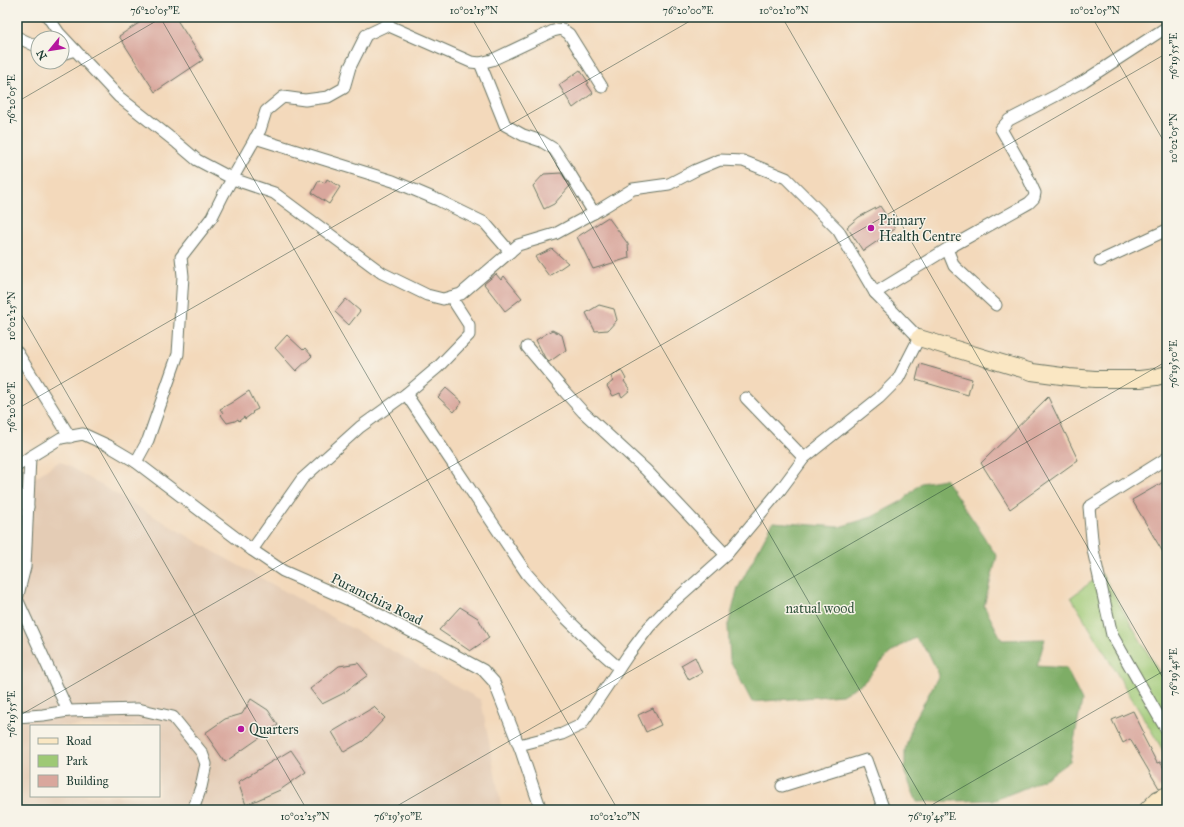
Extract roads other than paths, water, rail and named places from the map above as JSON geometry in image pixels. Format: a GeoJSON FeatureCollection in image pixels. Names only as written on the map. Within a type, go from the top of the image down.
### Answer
{"type":"FeatureCollection","features":[{"type":"Feature","properties":{"kind":"street"},"geometry":{"type":"LineString","coordinates":[[48,17],[59,33],[119,97],[197,160],[233,179],[274,193],[382,273],[427,295],[443,299],[461,294],[518,245],[555,234],[594,213],[633,189],[669,184],[720,160],[743,161],[786,178],[838,230],[875,293],[919,338],[1032,372],[1049,375],[1095,379],[1140,378],[1167,374]]}},
{"type":"Feature","properties":{"kind":"street"},"geometry":{"type":"LineString","coordinates":[[136,462],[148,440],[178,354],[183,276],[181,257],[212,217],[260,130],[266,111],[283,97],[305,100],[328,97],[344,88],[350,66],[366,35],[388,21],[471,62],[480,63],[492,60],[552,31],[562,29],[569,34],[602,87]]}},
{"type":"Feature","properties":{"kind":"street"},"geometry":{"type":"LineString","coordinates":[[875,293],[947,249],[1030,203],[1034,198],[1035,193],[1025,171],[1001,129],[1004,125],[1009,120],[1084,81],[1167,27]]}},
{"type":"Feature","properties":{"kind":"street"},"geometry":{"type":"LineString","coordinates":[[17,37],[30,43]]}},
{"type":"Feature","properties":{"kind":"street"},"geometry":{"type":"LineString","coordinates":[[70,52],[75,50]]}},
{"type":"Feature","properties":{"kind":"street"},"geometry":{"type":"LineString","coordinates":[[480,63],[505,125],[523,135],[541,141],[554,149],[594,213]]}},
{"type":"Feature","properties":{"kind":"street"},"geometry":{"type":"LineString","coordinates":[[255,138],[393,182],[438,200],[485,223],[510,252]]}},
{"type":"Feature","properties":{"kind":"street"},"geometry":{"type":"LineString","coordinates":[[1100,261],[1167,230]]}},
{"type":"Feature","properties":{"kind":"street"},"geometry":{"type":"LineString","coordinates":[[947,249],[954,266],[996,305]]}},
{"type":"Feature","properties":{"kind":"street"},"geometry":{"type":"LineString","coordinates":[[252,550],[302,479],[360,427],[406,394],[438,368],[469,335],[469,325],[451,297]]}},
{"type":"Feature","properties":{"kind":"street"},"geometry":{"type":"LineString","coordinates":[[519,746],[562,734],[581,725],[619,668],[649,627],[726,554],[781,489],[804,458],[879,398],[898,379],[919,338]]}},
{"type":"Feature","properties":{"kind":"street"},"geometry":{"type":"LineString","coordinates":[[526,347],[583,412],[646,470],[726,554]]}},
{"type":"Feature","properties":{"kind":"street"},"geometry":{"type":"LineString","coordinates":[[17,352],[70,437]]}},
{"type":"Feature","properties":{"kind":"street"},"geometry":{"type":"LineString","coordinates":[[406,394],[527,574],[566,618],[619,668]]}},
{"type":"Feature","properties":{"kind":"street"},"geometry":{"type":"LineString","coordinates":[[746,398],[804,458]]}},
{"type":"Feature","properties":{"kind":"street","name":"Puramchira Road"},"geometry":{"type":"LineString","coordinates":[[17,466],[30,456],[61,438],[83,434],[109,446],[136,462],[282,571],[365,607],[483,670],[494,682],[519,746],[541,810]]}},
{"type":"Feature","properties":{"kind":"street"},"geometry":{"type":"LineString","coordinates":[[30,456],[25,567],[17,599],[68,711]]}},
{"type":"Feature","properties":{"kind":"street"},"geometry":{"type":"LineString","coordinates":[[1167,458],[1089,508],[1093,550],[1112,635],[1167,731]]}},
{"type":"Feature","properties":{"kind":"street"},"geometry":{"type":"LineString","coordinates":[[17,492],[28,507]]}},
{"type":"Feature","properties":{"kind":"street"},"geometry":{"type":"LineString","coordinates":[[17,717],[68,711],[138,709],[172,717],[202,753],[206,764],[201,787],[193,810]]}},
{"type":"Feature","properties":{"kind":"street"},"geometry":{"type":"LineString","coordinates":[[782,786],[866,760],[884,810]]}},
{"type":"Feature","properties":{"kind":"street"},"geometry":{"type":"LineString","coordinates":[[1147,810],[1158,799],[1167,795]]}},
{"type":"Feature","properties":{"kind":"place","name":"Primary Health Centre"},"geometry":{"type":"Point","coordinates":[871,228]}},
{"type":"Feature","properties":{"kind":"place","name":"Quarters"},"geometry":{"type":"Point","coordinates":[241,729]}},
{"type":"Feature","properties":{"kind":"park label","name":"natual wood"},"geometry":{"type":"Point","coordinates":[820,608]}}]}
